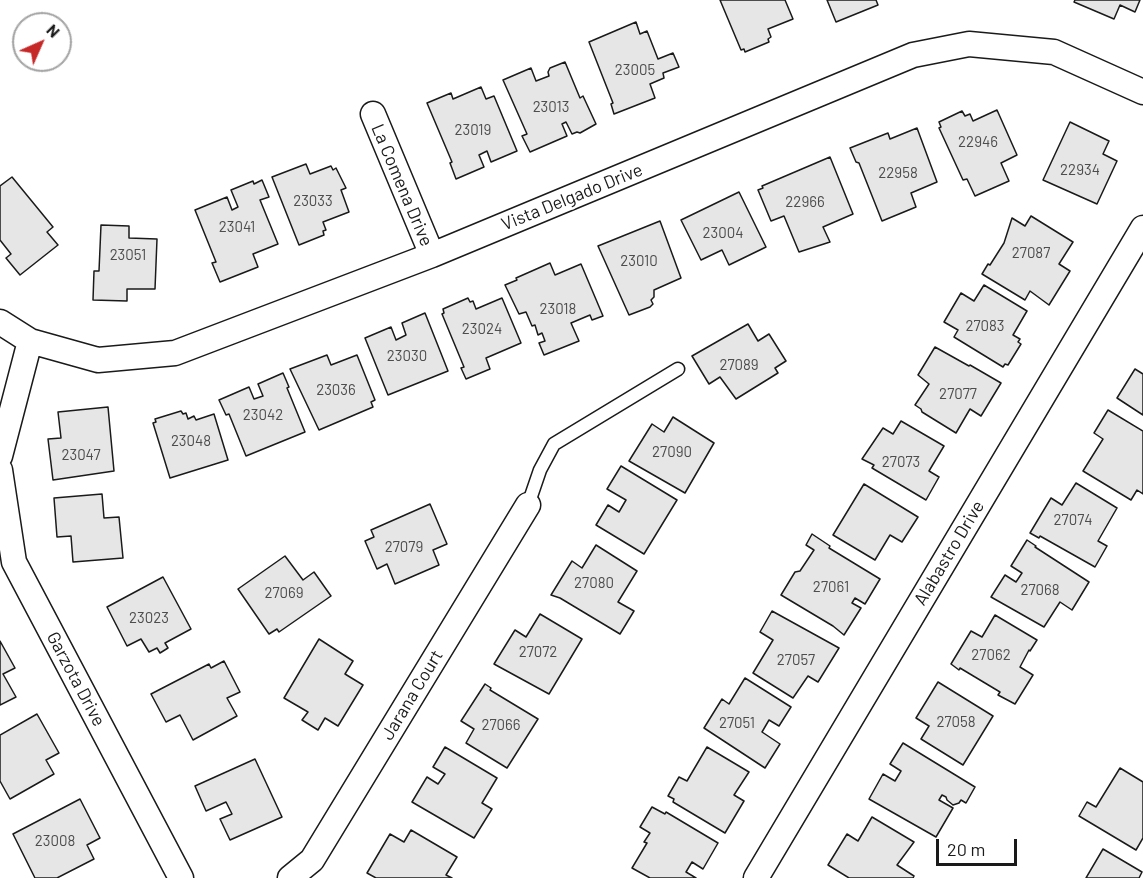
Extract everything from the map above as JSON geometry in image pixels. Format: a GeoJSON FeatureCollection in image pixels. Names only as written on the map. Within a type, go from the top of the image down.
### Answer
{"type":"FeatureCollection","features":[{"type":"Feature","properties":{"kind":"street","name":"Vista Delgado Drive"},"geometry":{"type":"LineString","coordinates":[[0,322],[30,341],[98,360],[175,353],[432,255],[913,55],[969,44],[1054,52],[1143,92]]}},
{"type":"Feature","properties":{"kind":"street","name":"La Comena Drive"},"geometry":{"type":"LineString","coordinates":[[373,114],[432,255]]}},
{"type":"Feature","properties":{"kind":"street","name":"Alabastro Drive"},"geometry":{"type":"LineString","coordinates":[[756,878],[1143,228]]}},
{"type":"Feature","properties":{"kind":"street"},"geometry":{"type":"LineString","coordinates":[[0,456],[30,341]]}},
{"type":"Feature","properties":{"kind":"street","name":"Garzota Drive"},"geometry":{"type":"LineString","coordinates":[[0,470],[14,562],[180,878]]}},
{"type":"Feature","properties":{"kind":"street","name":"Jarana Court"},"geometry":{"type":"LineString","coordinates":[[290,878],[312,860],[528,505]]}},
{"type":"Feature","properties":{"kind":"lane"},"geometry":{"type":"LineString","coordinates":[[528,505],[540,470],[554,444],[678,369]]}},
{"type":"Feature","properties":{"kind":"building"},"geometry":{"type":"Polygon","coordinates":[[[720,0],[785,0],[793,19],[768,29],[771,37],[768,39],[769,42],[745,52],[744,49],[741,50],[720,0]]]}},
{"type":"Feature","properties":{"kind":"building"},"geometry":{"type":"Polygon","coordinates":[[[827,0],[876,0],[878,5],[836,22],[827,0]]]}},
{"type":"Feature","properties":{"kind":"building"},"geometry":{"type":"Polygon","coordinates":[[[1075,0],[1140,0],[1135,12],[1120,5],[1114,19],[1074,2],[1075,0]]]}},
{"type":"Feature","properties":{"kind":"building"},"geometry":{"type":"Polygon","coordinates":[[[636,22],[640,34],[647,31],[658,59],[673,53],[679,67],[663,73],[664,78],[650,84],[655,98],[614,114],[611,104],[613,103],[589,42],[636,22]]]}},
{"type":"Feature","properties":{"kind":"building"},"geometry":{"type":"Polygon","coordinates":[[[565,62],[580,98],[583,96],[596,124],[580,133],[572,134],[566,122],[562,124],[567,136],[530,152],[522,136],[527,134],[503,80],[531,68],[536,81],[549,76],[550,68],[565,62]]]}},
{"type":"Feature","properties":{"kind":"building"},"geometry":{"type":"Polygon","coordinates":[[[481,87],[486,99],[494,96],[517,151],[491,162],[487,151],[479,155],[484,167],[456,179],[450,163],[452,162],[427,103],[451,93],[453,99],[481,87]]]}},
{"type":"Feature","properties":{"kind":"building"},"geometry":{"type":"Polygon","coordinates":[[[997,110],[1017,155],[1001,163],[1009,181],[975,196],[967,179],[963,180],[939,128],[941,127],[939,122],[962,111],[965,116],[970,114],[973,121],[997,110]]]}},
{"type":"Feature","properties":{"kind":"building"},"geometry":{"type":"Polygon","coordinates":[[[1070,122],[1109,141],[1103,154],[1117,161],[1097,204],[1043,180],[1070,122]]]}},
{"type":"Feature","properties":{"kind":"building"},"geometry":{"type":"Polygon","coordinates":[[[917,128],[937,182],[911,193],[916,207],[882,221],[859,163],[856,162],[850,148],[888,133],[890,139],[917,128]]]}},
{"type":"Feature","properties":{"kind":"building"},"geometry":{"type":"Polygon","coordinates":[[[830,157],[853,214],[823,227],[830,242],[799,252],[784,216],[771,221],[758,190],[763,188],[762,186],[830,157]]]}},
{"type":"Feature","properties":{"kind":"building"},"geometry":{"type":"Polygon","coordinates":[[[306,164],[310,174],[331,166],[333,170],[336,168],[346,188],[341,190],[349,212],[323,222],[326,230],[323,231],[324,235],[299,245],[272,177],[306,164]]]}},
{"type":"Feature","properties":{"kind":"building"},"geometry":{"type":"Polygon","coordinates":[[[12,177],[53,227],[47,232],[58,245],[20,275],[6,258],[11,254],[0,240],[0,186],[12,177]]]}},
{"type":"Feature","properties":{"kind":"building"},"geometry":{"type":"Polygon","coordinates":[[[262,180],[269,197],[260,200],[278,244],[253,254],[258,267],[220,282],[212,263],[216,262],[195,210],[227,197],[232,210],[238,207],[231,190],[253,181],[254,184],[262,180]]]}},
{"type":"Feature","properties":{"kind":"building"},"geometry":{"type":"Polygon","coordinates":[[[739,192],[766,247],[729,265],[722,250],[701,260],[681,220],[739,192]]]}},
{"type":"Feature","properties":{"kind":"building"},"geometry":{"type":"Polygon","coordinates":[[[1031,216],[1073,242],[1059,264],[1070,271],[1049,305],[1030,291],[1025,300],[982,274],[1004,243],[1012,218],[1025,226],[1031,216]]]}},
{"type":"Feature","properties":{"kind":"building"},"geometry":{"type":"Polygon","coordinates":[[[660,221],[681,278],[654,290],[654,297],[651,300],[653,304],[650,307],[629,315],[598,246],[660,221]]]}},
{"type":"Feature","properties":{"kind":"building"},"geometry":{"type":"Polygon","coordinates":[[[101,225],[129,226],[129,238],[157,239],[155,289],[127,289],[127,301],[93,300],[94,271],[99,271],[101,225]]]}},
{"type":"Feature","properties":{"kind":"building"},"geometry":{"type":"Polygon","coordinates":[[[550,263],[555,275],[581,264],[603,316],[592,320],[590,315],[571,323],[579,341],[544,355],[539,343],[545,341],[542,333],[538,335],[535,325],[532,326],[526,312],[519,314],[505,285],[550,263]]]}},
{"type":"Feature","properties":{"kind":"building"},"geometry":{"type":"Polygon","coordinates":[[[984,285],[1027,311],[1013,335],[1020,339],[1018,342],[1021,344],[1008,365],[1005,364],[1003,367],[954,337],[958,330],[944,322],[961,293],[974,301],[984,285]]]}},
{"type":"Feature","properties":{"kind":"building"},"geometry":{"type":"Polygon","coordinates":[[[468,298],[470,302],[473,301],[476,309],[502,298],[521,343],[486,358],[490,369],[466,379],[461,368],[464,367],[442,314],[443,309],[468,298]]]}},
{"type":"Feature","properties":{"kind":"building"},"geometry":{"type":"Polygon","coordinates":[[[425,313],[448,371],[388,395],[365,338],[391,327],[396,340],[406,335],[402,323],[425,313]]]}},
{"type":"Feature","properties":{"kind":"building"},"geometry":{"type":"Polygon","coordinates":[[[748,324],[758,341],[769,334],[786,361],[775,368],[778,373],[736,399],[720,377],[709,384],[692,356],[748,324]]]}},
{"type":"Feature","properties":{"kind":"building"},"geometry":{"type":"Polygon","coordinates":[[[935,347],[1001,383],[981,416],[970,409],[956,433],[922,412],[915,405],[929,384],[918,375],[935,347]]]}},
{"type":"Feature","properties":{"kind":"building"},"geometry":{"type":"Polygon","coordinates":[[[327,355],[331,365],[357,355],[375,400],[371,402],[373,407],[319,430],[290,369],[327,355]]]}},
{"type":"Feature","properties":{"kind":"building"},"geometry":{"type":"Polygon","coordinates":[[[1135,369],[1143,374],[1143,415],[1117,398],[1135,369]]]}},
{"type":"Feature","properties":{"kind":"building"},"geometry":{"type":"Polygon","coordinates":[[[283,373],[305,432],[246,456],[229,414],[226,415],[219,400],[249,387],[254,399],[263,396],[258,384],[283,373]]]}},
{"type":"Feature","properties":{"kind":"building"},"geometry":{"type":"Polygon","coordinates":[[[108,407],[114,471],[53,480],[48,439],[61,438],[58,412],[108,407]]]}},
{"type":"Feature","properties":{"kind":"building"},"geometry":{"type":"Polygon","coordinates":[[[1108,410],[1143,431],[1143,494],[1137,490],[1131,500],[1083,471],[1103,439],[1094,433],[1108,410]]]}},
{"type":"Feature","properties":{"kind":"building"},"geometry":{"type":"Polygon","coordinates":[[[181,411],[183,414],[186,413],[188,419],[194,416],[196,420],[214,414],[228,460],[170,478],[153,423],[156,422],[155,419],[181,411]]]}},
{"type":"Feature","properties":{"kind":"building"},"geometry":{"type":"Polygon","coordinates":[[[673,417],[714,443],[685,493],[629,461],[652,424],[664,432],[673,417]]]}},
{"type":"Feature","properties":{"kind":"building"},"geometry":{"type":"Polygon","coordinates":[[[901,421],[944,446],[929,471],[939,477],[926,500],[872,468],[874,465],[862,459],[883,428],[893,434],[901,421]]]}},
{"type":"Feature","properties":{"kind":"building"},"geometry":{"type":"Polygon","coordinates":[[[621,466],[677,500],[644,554],[596,525],[608,505],[619,512],[626,500],[607,489],[621,466]]]}},
{"type":"Feature","properties":{"kind":"building"},"geometry":{"type":"Polygon","coordinates":[[[1076,483],[1117,508],[1098,541],[1107,546],[1095,567],[1040,536],[1039,538],[1030,533],[1051,498],[1062,505],[1076,483]]]}},
{"type":"Feature","properties":{"kind":"building"},"geometry":{"type":"Polygon","coordinates":[[[864,484],[918,517],[902,542],[890,535],[875,560],[833,535],[864,484]]]}},
{"type":"Feature","properties":{"kind":"building"},"geometry":{"type":"Polygon","coordinates":[[[102,494],[104,518],[119,517],[123,558],[73,562],[71,536],[57,537],[54,498],[102,494]]]}},
{"type":"Feature","properties":{"kind":"building"},"geometry":{"type":"Polygon","coordinates":[[[430,504],[447,544],[433,550],[439,565],[395,584],[387,564],[377,569],[365,541],[374,537],[371,530],[430,504]]]}},
{"type":"Feature","properties":{"kind":"building"},"geometry":{"type":"Polygon","coordinates":[[[812,534],[830,546],[829,548],[880,579],[865,604],[855,598],[852,603],[861,608],[844,635],[781,595],[795,572],[800,571],[814,550],[806,545],[812,534]]]}},
{"type":"Feature","properties":{"kind":"building"},"geometry":{"type":"Polygon","coordinates":[[[1027,540],[1089,582],[1072,610],[1060,602],[1044,627],[991,597],[1005,575],[1016,582],[1022,573],[1011,566],[1027,540]]]}},
{"type":"Feature","properties":{"kind":"building"},"geometry":{"type":"Polygon","coordinates":[[[596,545],[637,571],[618,602],[634,611],[620,634],[560,598],[551,595],[572,561],[582,568],[596,545]]]}},
{"type":"Feature","properties":{"kind":"building"},"geometry":{"type":"Polygon","coordinates":[[[285,556],[303,580],[314,572],[331,596],[279,632],[277,629],[269,634],[238,589],[285,556]]]}},
{"type":"Feature","properties":{"kind":"building"},"geometry":{"type":"Polygon","coordinates":[[[163,577],[191,629],[165,643],[168,648],[160,653],[157,648],[149,652],[141,639],[127,646],[107,607],[163,577]]]}},
{"type":"Feature","properties":{"kind":"building"},"geometry":{"type":"Polygon","coordinates":[[[772,611],[839,648],[818,682],[808,676],[793,698],[753,673],[773,640],[760,632],[772,611]]]}},
{"type":"Feature","properties":{"kind":"building"},"geometry":{"type":"Polygon","coordinates":[[[540,614],[582,639],[549,694],[494,664],[515,630],[526,637],[540,614]]]}},
{"type":"Feature","properties":{"kind":"building"},"geometry":{"type":"Polygon","coordinates":[[[995,615],[1037,640],[1020,667],[1033,675],[1015,704],[998,695],[1000,692],[951,664],[971,631],[982,637],[995,615]]]}},
{"type":"Feature","properties":{"kind":"building"},"geometry":{"type":"Polygon","coordinates":[[[319,639],[353,661],[345,674],[363,685],[338,726],[325,718],[318,730],[302,720],[308,712],[284,698],[319,639]]]}},
{"type":"Feature","properties":{"kind":"building"},"geometry":{"type":"Polygon","coordinates":[[[0,641],[15,668],[3,674],[16,697],[0,705],[0,641]]]}},
{"type":"Feature","properties":{"kind":"building"},"geometry":{"type":"Polygon","coordinates":[[[224,661],[240,692],[227,698],[237,716],[193,740],[180,715],[166,722],[151,694],[209,664],[211,668],[224,661]]]}},
{"type":"Feature","properties":{"kind":"building"},"geometry":{"type":"Polygon","coordinates":[[[745,678],[791,707],[779,726],[769,720],[762,732],[780,744],[765,768],[704,728],[722,699],[729,704],[745,678]]]}},
{"type":"Feature","properties":{"kind":"building"},"geometry":{"type":"Polygon","coordinates":[[[938,682],[993,716],[963,765],[921,739],[929,726],[916,718],[938,682]]]}},
{"type":"Feature","properties":{"kind":"building"},"geometry":{"type":"Polygon","coordinates":[[[485,684],[491,688],[490,690],[538,719],[507,768],[466,743],[474,729],[461,721],[485,684]]]}},
{"type":"Feature","properties":{"kind":"building"},"geometry":{"type":"Polygon","coordinates":[[[37,714],[59,753],[46,760],[54,774],[10,799],[0,781],[0,735],[37,714]]]}},
{"type":"Feature","properties":{"kind":"building"},"geometry":{"type":"Polygon","coordinates":[[[903,743],[975,787],[966,803],[961,800],[953,805],[942,795],[939,800],[953,808],[936,837],[869,799],[883,774],[895,781],[901,771],[890,764],[903,743]]]}},
{"type":"Feature","properties":{"kind":"building"},"geometry":{"type":"Polygon","coordinates":[[[445,747],[497,778],[482,803],[492,809],[474,838],[412,802],[427,777],[438,784],[445,774],[433,767],[445,747]]]}},
{"type":"Feature","properties":{"kind":"building"},"geometry":{"type":"Polygon","coordinates":[[[707,747],[749,772],[734,795],[744,801],[725,833],[673,802],[674,799],[668,796],[679,777],[687,781],[707,747]]]}},
{"type":"Feature","properties":{"kind":"building"},"geometry":{"type":"Polygon","coordinates":[[[255,759],[282,817],[230,840],[220,819],[232,814],[226,802],[206,811],[195,786],[255,759]]]}},
{"type":"Feature","properties":{"kind":"building"},"geometry":{"type":"Polygon","coordinates":[[[1120,768],[1143,782],[1143,838],[1136,850],[1079,816],[1087,802],[1096,807],[1120,768]]]}},
{"type":"Feature","properties":{"kind":"building"},"geometry":{"type":"Polygon","coordinates":[[[80,799],[100,838],[87,845],[94,859],[57,878],[35,878],[13,834],[80,799]]]}},
{"type":"Feature","properties":{"kind":"building"},"geometry":{"type":"Polygon","coordinates":[[[652,807],[665,814],[666,812],[718,843],[703,869],[692,862],[686,872],[696,878],[650,878],[632,868],[647,843],[644,842],[650,833],[640,827],[652,807]]]}},
{"type":"Feature","properties":{"kind":"building"},"geometry":{"type":"Polygon","coordinates":[[[872,817],[914,842],[897,865],[914,876],[913,878],[849,878],[828,865],[847,834],[858,841],[872,817]]]}},
{"type":"Feature","properties":{"kind":"building"},"geometry":{"type":"Polygon","coordinates":[[[411,830],[457,857],[446,875],[452,878],[376,878],[367,873],[390,834],[404,842],[411,830]]]}},
{"type":"Feature","properties":{"kind":"building"},"geometry":{"type":"Polygon","coordinates":[[[1103,849],[1142,872],[1139,878],[1086,878],[1103,849]]]}}]}
